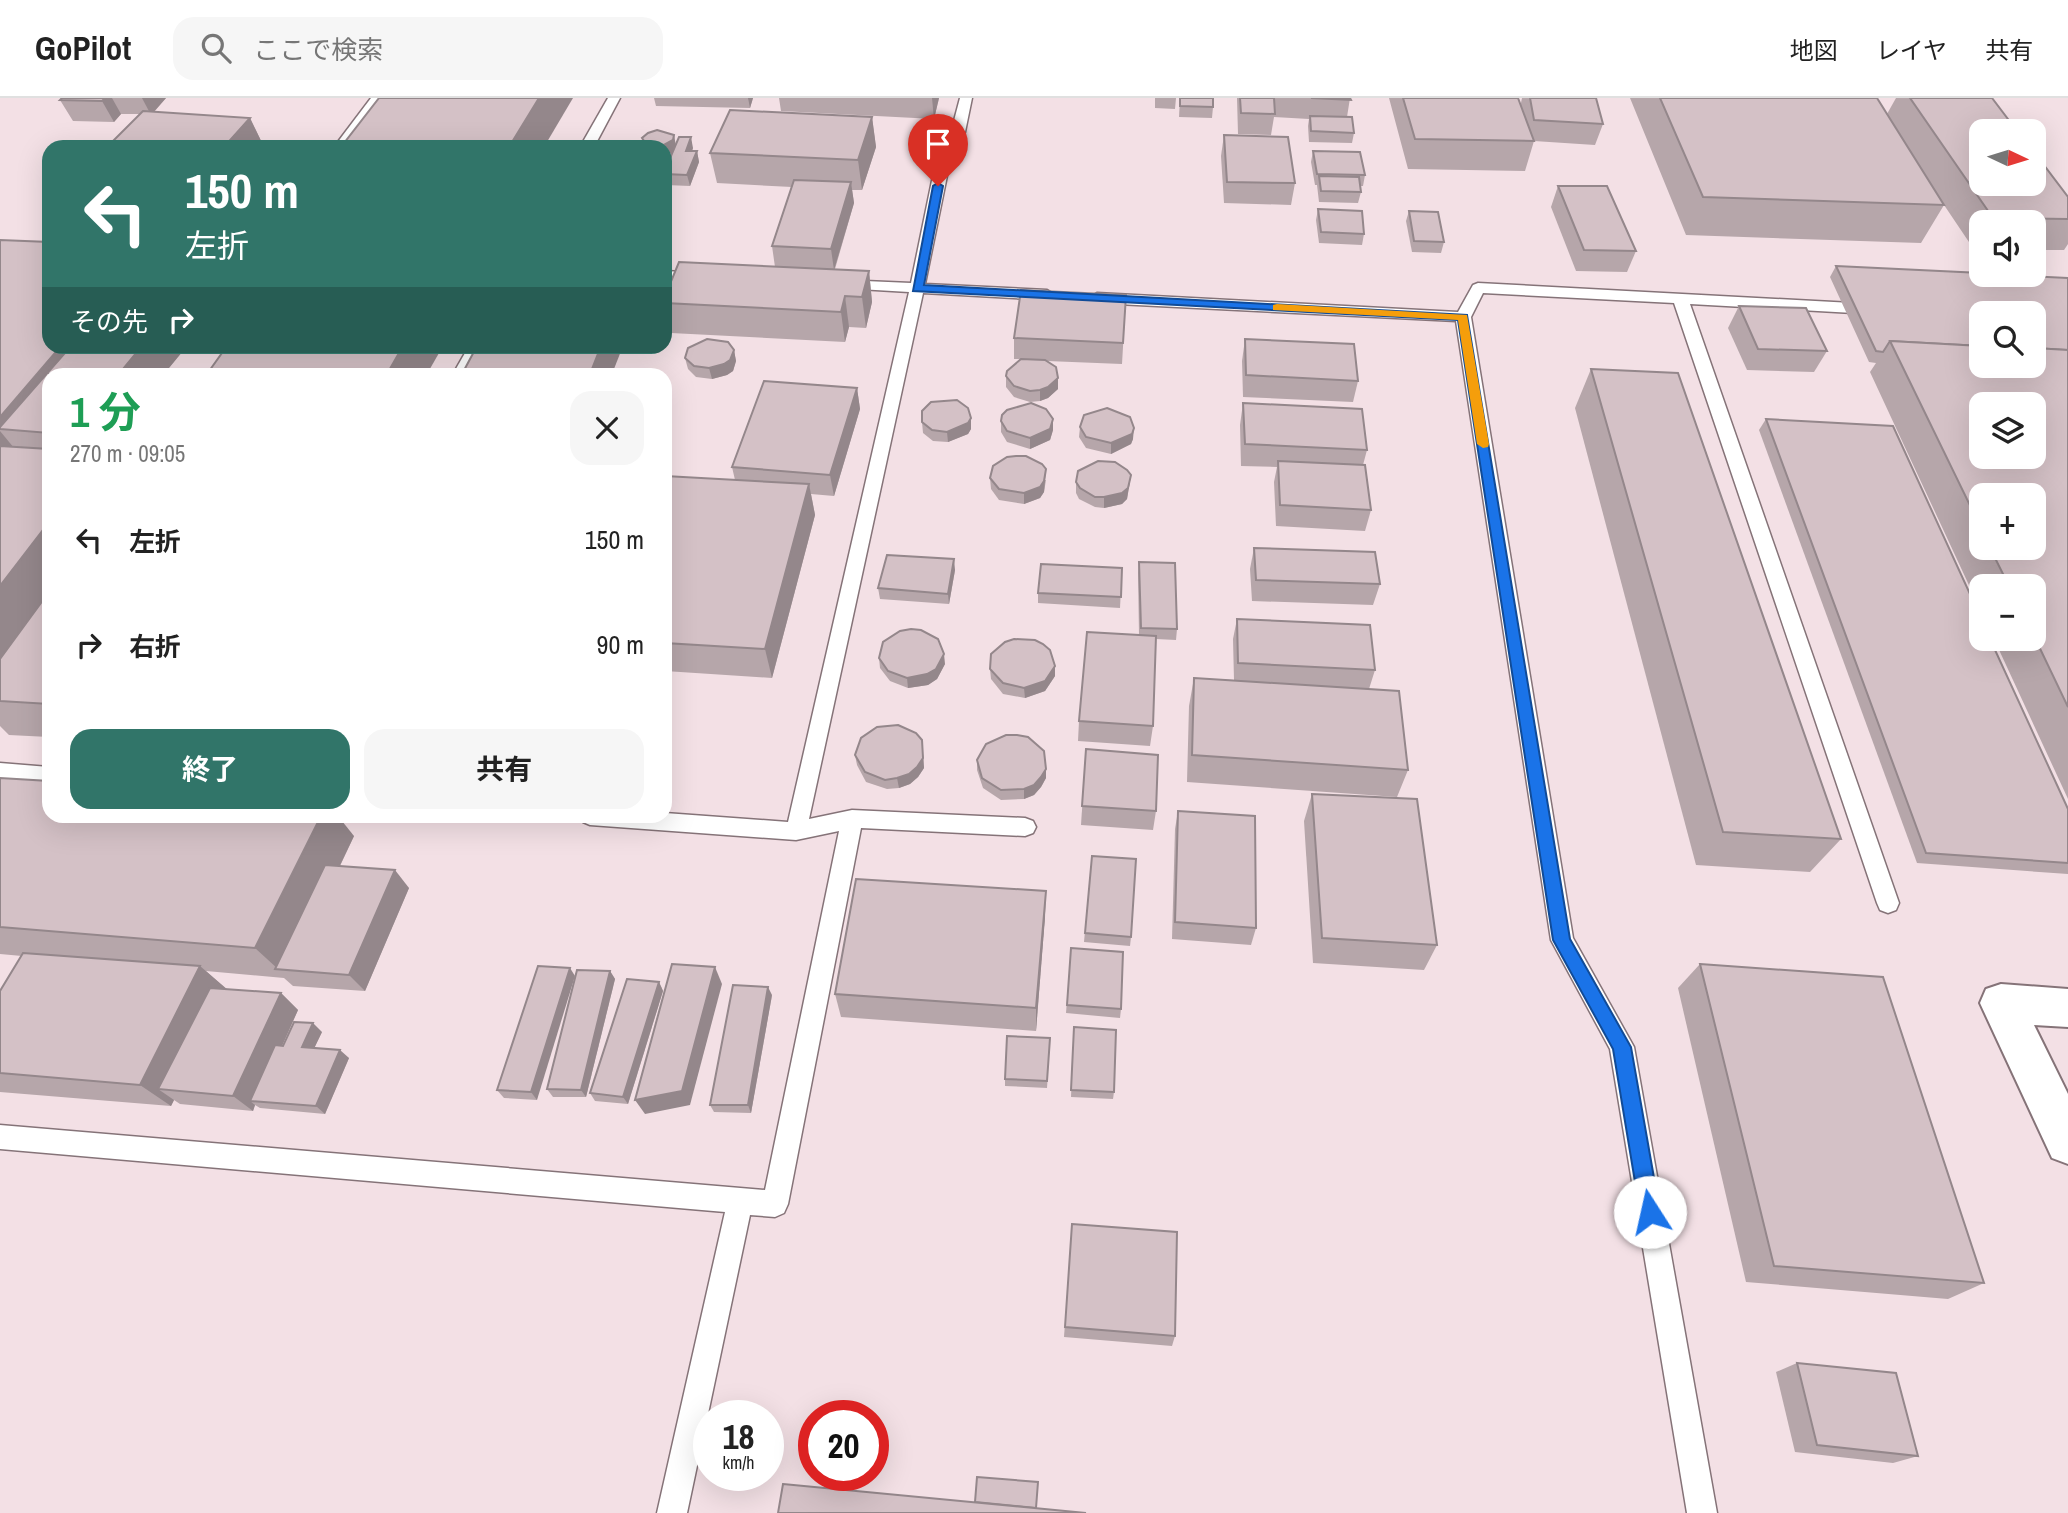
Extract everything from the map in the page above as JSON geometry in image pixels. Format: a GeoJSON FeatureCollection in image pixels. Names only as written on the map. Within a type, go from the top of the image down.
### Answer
{"type":"FeatureCollection","features":[{"type":"Feature","properties":{"kind":"street"},"geometry":{"type":"LineString","coordinates":[[2068,1008],[2001,1003],[2068,1142]]}},
{"type":"Feature","properties":{"kind":"lane"},"geometry":{"type":"LineString","coordinates":[[346,140],[378,98]]}},
{"type":"Feature","properties":{"kind":"lane"},"geometry":{"type":"LineString","coordinates":[[591,140],[614,98]]}},
{"type":"Feature","properties":{"kind":"lane"},"geometry":{"type":"LineString","coordinates":[[796,831],[943,161],[958,132],[966,98]]}},
{"type":"Feature","properties":{"kind":"lane"},"geometry":{"type":"LineString","coordinates":[[672,275],[718,278]]}},
{"type":"Feature","properties":{"kind":"lane"},"geometry":{"type":"LineString","coordinates":[[824,284],[1463,317]]}},
{"type":"Feature","properties":{"kind":"lane"},"geometry":{"type":"LineString","coordinates":[[1702,1513],[1622,1047],[1562,940],[1463,317],[1478,288],[1885,310]]}},
{"type":"Feature","properties":{"kind":"lane"},"geometry":{"type":"LineString","coordinates":[[1680,298],[1888,903]]}},
{"type":"Feature","properties":{"kind":"lane"},"geometry":{"type":"LineString","coordinates":[[0,771],[42,774]]}},
{"type":"Feature","properties":{"kind":"lane"},"geometry":{"type":"LineString","coordinates":[[672,822],[796,831],[852,819],[1025,827]]}},
{"type":"Feature","properties":{"kind":"lane"},"geometry":{"type":"LineString","coordinates":[[0,1137],[775,1204],[852,819]]}},
{"type":"Feature","properties":{"kind":"lane"},"geometry":{"type":"LineString","coordinates":[[672,1513],[740,1201]]}},
{"type":"Feature","properties":{"kind":"building"},"geometry":{"type":"Polygon","coordinates":[[[105,98],[102,101],[60,100],[105,98]]]}},
{"type":"Feature","properties":{"kind":"building"},"geometry":{"type":"Polygon","coordinates":[[[379,98],[539,98],[513,140],[346,140],[379,98]]]}},
{"type":"Feature","properties":{"kind":"building"},"geometry":{"type":"Polygon","coordinates":[[[1180,98],[1213,98],[1213,107],[1180,106],[1180,98]]]}},
{"type":"Feature","properties":{"kind":"building"},"geometry":{"type":"Polygon","coordinates":[[[1240,98],[1274,98],[1275,114],[1241,113],[1240,98]]]}},
{"type":"Feature","properties":{"kind":"building"},"geometry":{"type":"Polygon","coordinates":[[[1311,98],[1350,98],[1351,100],[1311,98]]]}},
{"type":"Feature","properties":{"kind":"building"},"geometry":{"type":"Polygon","coordinates":[[[1403,98],[1518,98],[1534,141],[1415,139],[1403,98]]]}},
{"type":"Feature","properties":{"kind":"building"},"geometry":{"type":"Polygon","coordinates":[[[1530,98],[1596,98],[1603,124],[1534,120],[1530,98]]]}},
{"type":"Feature","properties":{"kind":"building"},"geometry":{"type":"Polygon","coordinates":[[[1660,98],[1877,98],[1944,205],[1703,197],[1660,98]]]}},
{"type":"Feature","properties":{"kind":"building"},"geometry":{"type":"Polygon","coordinates":[[[1910,98],[1992,98],[2008,119],[1969,119],[1969,183],[1910,98]]]}},
{"type":"Feature","properties":{"kind":"building"},"geometry":{"type":"Polygon","coordinates":[[[730,110],[872,117],[858,160],[710,153],[730,110]]]}},
{"type":"Feature","properties":{"kind":"building"},"geometry":{"type":"Polygon","coordinates":[[[143,111],[250,118],[230,140],[114,140],[143,111]]]}},
{"type":"Feature","properties":{"kind":"building"},"geometry":{"type":"Polygon","coordinates":[[[1310,116],[1352,117],[1354,133],[1311,131],[1310,116]]]}},
{"type":"Feature","properties":{"kind":"building"},"geometry":{"type":"Polygon","coordinates":[[[657,130],[674,135],[672,141],[643,140],[642,138],[657,130]]]}},
{"type":"Feature","properties":{"kind":"building"},"geometry":{"type":"Polygon","coordinates":[[[1224,135],[1288,137],[1295,183],[1227,182],[1224,135]]]}},
{"type":"Feature","properties":{"kind":"building"},"geometry":{"type":"Polygon","coordinates":[[[679,137],[691,137],[686,151],[697,151],[687,175],[672,174],[672,154],[679,137]]]}},
{"type":"Feature","properties":{"kind":"building"},"geometry":{"type":"Polygon","coordinates":[[[1313,151],[1360,152],[1365,175],[1317,174],[1313,151]]]}},
{"type":"Feature","properties":{"kind":"building"},"geometry":{"type":"Polygon","coordinates":[[[2046,168],[2068,197],[2068,219],[2046,219],[2046,210],[1987,210],[1978,196],[2046,196],[2046,168]]]}},
{"type":"Feature","properties":{"kind":"building"},"geometry":{"type":"Polygon","coordinates":[[[1319,176],[1359,177],[1361,192],[1321,191],[1319,176]]]}},
{"type":"Feature","properties":{"kind":"building"},"geometry":{"type":"Polygon","coordinates":[[[794,180],[851,182],[831,249],[772,246],[794,180]]]}},
{"type":"Feature","properties":{"kind":"building"},"geometry":{"type":"Polygon","coordinates":[[[1558,186],[1607,186],[1636,251],[1584,250],[1558,186]]]}},
{"type":"Feature","properties":{"kind":"building"},"geometry":{"type":"Polygon","coordinates":[[[1318,209],[1362,211],[1364,234],[1321,232],[1318,209]]]}},
{"type":"Feature","properties":{"kind":"building"},"geometry":{"type":"Polygon","coordinates":[[[1409,211],[1438,212],[1444,242],[1414,241],[1409,211]]]}},
{"type":"Feature","properties":{"kind":"building"},"geometry":{"type":"Polygon","coordinates":[[[0,240],[42,242],[42,354],[54,354],[0,417],[0,240]]]}},
{"type":"Feature","properties":{"kind":"building"},"geometry":{"type":"Polygon","coordinates":[[[679,262],[869,271],[862,297],[845,296],[841,312],[672,303],[672,279],[679,262]]]}},
{"type":"Feature","properties":{"kind":"building"},"geometry":{"type":"Polygon","coordinates":[[[1836,266],[1969,272],[1969,287],[2046,287],[2046,277],[2068,278],[2068,350],[2046,349],[2046,301],[1969,301],[1969,345],[1890,341],[1883,352],[1876,351],[1836,266]]]}},
{"type":"Feature","properties":{"kind":"building"},"geometry":{"type":"Polygon","coordinates":[[[1021,290],[1126,295],[1123,343],[1014,338],[1021,290]]]}},
{"type":"Feature","properties":{"kind":"building"},"geometry":{"type":"Polygon","coordinates":[[[1739,306],[1806,308],[1827,351],[1758,349],[1739,306]]]}},
{"type":"Feature","properties":{"kind":"building"},"geometry":{"type":"Polygon","coordinates":[[[707,339],[728,342],[734,350],[730,360],[709,368],[694,366],[685,358],[688,348],[707,339]]]}},
{"type":"Feature","properties":{"kind":"building"},"geometry":{"type":"Polygon","coordinates":[[[1245,339],[1354,344],[1358,381],[1246,375],[1245,339]]]}},
{"type":"Feature","properties":{"kind":"building"},"geometry":{"type":"Polygon","coordinates":[[[1890,341],[1969,345],[1969,378],[2046,378],[2046,349],[2068,350],[2068,707],[2041,651],[2046,651],[2046,574],[2003,574],[1996,560],[2046,560],[2046,483],[1969,483],[1969,503],[1890,341]]]}},
{"type":"Feature","properties":{"kind":"building"},"geometry":{"type":"Polygon","coordinates":[[[64,354],[135,354],[124,368],[52,368],[64,354]]]}},
{"type":"Feature","properties":{"kind":"building"},"geometry":{"type":"Polygon","coordinates":[[[221,354],[398,354],[390,368],[211,368],[221,354]]]}},
{"type":"Feature","properties":{"kind":"building"},"geometry":{"type":"Polygon","coordinates":[[[473,354],[598,354],[592,368],[465,368],[473,354]]]}},
{"type":"Feature","properties":{"kind":"building"},"geometry":{"type":"Polygon","coordinates":[[[1021,359],[1045,360],[1056,367],[1058,378],[1040,390],[1030,391],[1014,386],[1006,376],[1007,371],[1021,359]]]}},
{"type":"Feature","properties":{"kind":"building"},"geometry":{"type":"Polygon","coordinates":[[[1591,369],[1678,373],[1841,839],[1723,832],[1591,369]]]}},
{"type":"Feature","properties":{"kind":"building"},"geometry":{"type":"Polygon","coordinates":[[[42,379],[42,432],[0,427],[42,379]]]}},
{"type":"Feature","properties":{"kind":"building"},"geometry":{"type":"Polygon","coordinates":[[[764,381],[857,388],[830,475],[732,467],[764,381]]]}},
{"type":"Feature","properties":{"kind":"building"},"geometry":{"type":"Polygon","coordinates":[[[957,400],[968,408],[971,418],[968,423],[947,432],[932,430],[922,422],[922,411],[931,402],[957,400]]]}},
{"type":"Feature","properties":{"kind":"building"},"geometry":{"type":"Polygon","coordinates":[[[1031,403],[1046,409],[1053,419],[1050,429],[1030,438],[1007,431],[1001,421],[1002,415],[1007,410],[1031,403]]]}},
{"type":"Feature","properties":{"kind":"building"},"geometry":{"type":"Polygon","coordinates":[[[1243,403],[1362,409],[1367,450],[1245,444],[1243,403]]]}},
{"type":"Feature","properties":{"kind":"building"},"geometry":{"type":"Polygon","coordinates":[[[1107,408],[1130,417],[1134,428],[1132,434],[1111,443],[1086,437],[1080,427],[1084,415],[1107,408]]]}},
{"type":"Feature","properties":{"kind":"building"},"geometry":{"type":"Polygon","coordinates":[[[1766,419],[1893,426],[1969,592],[1969,651],[1996,651],[2068,809],[2068,863],[1926,853],[1766,419]]]}},
{"type":"Feature","properties":{"kind":"building"},"geometry":{"type":"Polygon","coordinates":[[[0,446],[42,449],[42,531],[0,586],[0,446]]]}},
{"type":"Feature","properties":{"kind":"building"},"geometry":{"type":"Polygon","coordinates":[[[1026,456],[1046,469],[1040,487],[1024,493],[999,489],[990,478],[993,466],[1007,457],[1026,456]]]}},
{"type":"Feature","properties":{"kind":"building"},"geometry":{"type":"Polygon","coordinates":[[[1098,461],[1115,462],[1127,470],[1131,475],[1128,488],[1122,493],[1095,497],[1080,488],[1076,482],[1078,471],[1098,461]]]}},
{"type":"Feature","properties":{"kind":"building"},"geometry":{"type":"Polygon","coordinates":[[[1278,461],[1365,465],[1371,510],[1280,505],[1278,461]]]}},
{"type":"Feature","properties":{"kind":"building"},"geometry":{"type":"Polygon","coordinates":[[[672,476],[809,484],[765,649],[672,643],[672,476]]]}},
{"type":"Feature","properties":{"kind":"building"},"geometry":{"type":"Polygon","coordinates":[[[1254,548],[1375,552],[1380,584],[1256,580],[1254,548]]]}},
{"type":"Feature","properties":{"kind":"building"},"geometry":{"type":"Polygon","coordinates":[[[887,555],[954,559],[948,594],[878,588],[887,555]]]}},
{"type":"Feature","properties":{"kind":"building"},"geometry":{"type":"Polygon","coordinates":[[[1139,562],[1175,563],[1177,629],[1141,628],[1139,562]]]}},
{"type":"Feature","properties":{"kind":"building"},"geometry":{"type":"Polygon","coordinates":[[[1041,564],[1122,568],[1121,597],[1038,593],[1041,564]]]}},
{"type":"Feature","properties":{"kind":"building"},"geometry":{"type":"Polygon","coordinates":[[[42,602],[42,704],[0,701],[0,659],[42,602]]]}},
{"type":"Feature","properties":{"kind":"building"},"geometry":{"type":"Polygon","coordinates":[[[1237,619],[1370,625],[1375,670],[1238,663],[1237,619]]]}},
{"type":"Feature","properties":{"kind":"building"},"geometry":{"type":"Polygon","coordinates":[[[921,630],[938,639],[944,654],[936,669],[927,674],[907,678],[888,671],[879,658],[883,642],[900,631],[921,630]]]}},
{"type":"Feature","properties":{"kind":"building"},"geometry":{"type":"Polygon","coordinates":[[[1087,632],[1156,636],[1153,726],[1079,721],[1087,632]]]}},
{"type":"Feature","properties":{"kind":"building"},"geometry":{"type":"Polygon","coordinates":[[[1014,639],[1035,640],[1050,650],[1055,666],[1045,681],[1024,688],[1003,683],[990,669],[991,654],[1005,642],[1014,639]]]}},
{"type":"Feature","properties":{"kind":"building"},"geometry":{"type":"Polygon","coordinates":[[[1194,678],[1399,691],[1408,770],[1192,755],[1194,678]]]}},
{"type":"Feature","properties":{"kind":"building"},"geometry":{"type":"Polygon","coordinates":[[[898,725],[916,733],[922,740],[923,758],[917,767],[909,774],[885,780],[865,772],[855,755],[861,738],[877,727],[898,725]]]}},
{"type":"Feature","properties":{"kind":"building"},"geometry":{"type":"Polygon","coordinates":[[[1006,735],[1028,737],[1044,751],[1046,769],[1034,785],[1024,789],[1001,790],[982,778],[977,760],[986,744],[1006,735]]]}},
{"type":"Feature","properties":{"kind":"building"},"geometry":{"type":"Polygon","coordinates":[[[1086,749],[1158,755],[1156,811],[1082,806],[1086,749]]]}},
{"type":"Feature","properties":{"kind":"building"},"geometry":{"type":"Polygon","coordinates":[[[0,778],[42,781],[42,823],[318,823],[255,948],[0,927],[0,778]]]}},
{"type":"Feature","properties":{"kind":"building"},"geometry":{"type":"Polygon","coordinates":[[[1312,794],[1417,799],[1437,945],[1322,938],[1312,794]]]}},
{"type":"Feature","properties":{"kind":"building"},"geometry":{"type":"Polygon","coordinates":[[[1178,811],[1255,816],[1256,928],[1175,922],[1178,811]]]}},
{"type":"Feature","properties":{"kind":"building"},"geometry":{"type":"Polygon","coordinates":[[[1092,856],[1136,859],[1131,937],[1085,933],[1092,856]]]}},
{"type":"Feature","properties":{"kind":"building"},"geometry":{"type":"Polygon","coordinates":[[[325,865],[395,870],[349,975],[275,969],[325,865]]]}},
{"type":"Feature","properties":{"kind":"building"},"geometry":{"type":"Polygon","coordinates":[[[856,879],[1046,891],[1036,1008],[835,994],[856,879]]]}},
{"type":"Feature","properties":{"kind":"building"},"geometry":{"type":"Polygon","coordinates":[[[1071,948],[1123,952],[1121,1009],[1067,1005],[1071,948]]]}},
{"type":"Feature","properties":{"kind":"building"},"geometry":{"type":"Polygon","coordinates":[[[23,953],[200,966],[140,1085],[0,1073],[0,991],[23,953]]]}},
{"type":"Feature","properties":{"kind":"building"},"geometry":{"type":"Polygon","coordinates":[[[672,964],[715,967],[682,1091],[635,1100],[672,964]]]}},
{"type":"Feature","properties":{"kind":"building"},"geometry":{"type":"Polygon","coordinates":[[[1700,964],[1883,977],[1984,1283],[1774,1266],[1700,964]]]}},
{"type":"Feature","properties":{"kind":"building"},"geometry":{"type":"Polygon","coordinates":[[[538,966],[570,968],[531,1092],[497,1090],[538,966]]]}},
{"type":"Feature","properties":{"kind":"building"},"geometry":{"type":"Polygon","coordinates":[[[577,970],[610,971],[581,1090],[547,1089],[577,970]]]}},
{"type":"Feature","properties":{"kind":"building"},"geometry":{"type":"Polygon","coordinates":[[[627,979],[659,982],[623,1097],[590,1093],[627,979]]]}},
{"type":"Feature","properties":{"kind":"building"},"geometry":{"type":"Polygon","coordinates":[[[733,985],[768,987],[748,1105],[710,1105],[733,985]]]}},
{"type":"Feature","properties":{"kind":"building"},"geometry":{"type":"Polygon","coordinates":[[[210,988],[281,993],[233,1096],[158,1089],[210,988]]]}},
{"type":"Feature","properties":{"kind":"building"},"geometry":{"type":"Polygon","coordinates":[[[294,1022],[313,1023],[302,1047],[340,1050],[316,1106],[250,1101],[275,1045],[283,1046],[294,1022]]]}},
{"type":"Feature","properties":{"kind":"building"},"geometry":{"type":"Polygon","coordinates":[[[1074,1027],[1116,1030],[1114,1092],[1071,1090],[1074,1027]]]}},
{"type":"Feature","properties":{"kind":"building"},"geometry":{"type":"Polygon","coordinates":[[[1007,1036],[1050,1038],[1047,1081],[1005,1079],[1007,1036]]]}},
{"type":"Feature","properties":{"kind":"building"},"geometry":{"type":"Polygon","coordinates":[[[1072,1224],[1177,1232],[1175,1336],[1065,1327],[1072,1224]]]}},
{"type":"Feature","properties":{"kind":"building"},"geometry":{"type":"Polygon","coordinates":[[[1797,1363],[1896,1373],[1918,1456],[1817,1445],[1797,1363]]]}},
{"type":"Feature","properties":{"kind":"building"},"geometry":{"type":"Polygon","coordinates":[[[977,1477],[1038,1482],[1036,1508],[975,1502],[977,1477]]]}},
{"type":"Feature","properties":{"kind":"building"},"geometry":{"type":"Polygon","coordinates":[[[784,1484],[798,1485],[798,1491],[856,1491],[1086,1513],[778,1513],[784,1484]]]}},
{"type":"Feature","properties":{"kind":"slow traffic"},"geometry":{"type":"LineString","coordinates":[[1277,307],[1463,317],[1483,444]]}},
{"type":"Feature","properties":{"kind":"route"},"geometry":{"type":"LineString","coordinates":[[938,186],[917,288],[1463,317],[1562,940],[1622,1047],[1650,1212]]}}]}
